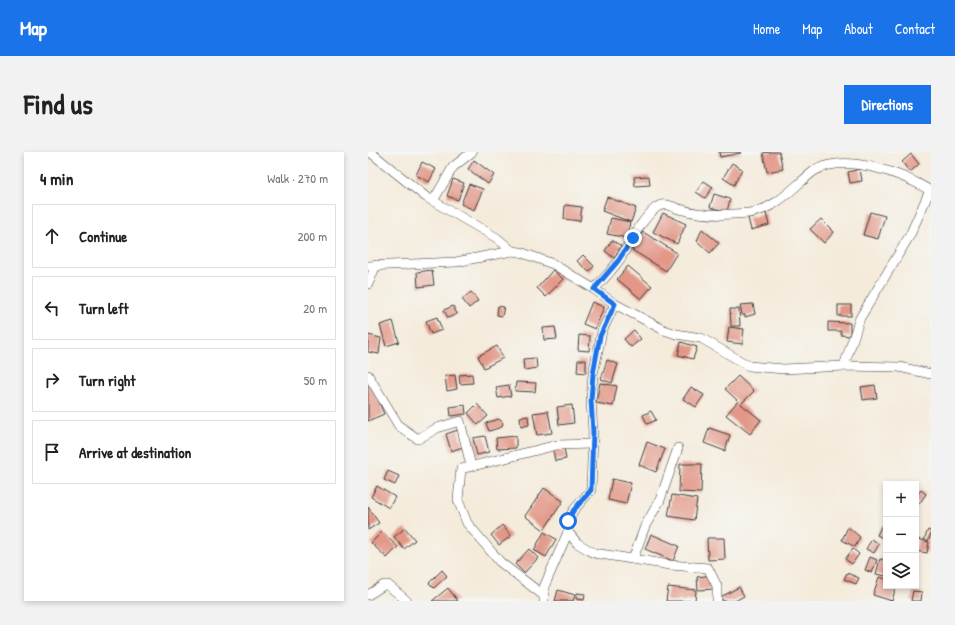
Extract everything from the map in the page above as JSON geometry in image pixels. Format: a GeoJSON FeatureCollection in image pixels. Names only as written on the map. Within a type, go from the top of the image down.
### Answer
{"type":"FeatureCollection","features":[{"type":"Feature","properties":{"kind":"street"},"geometry":{"type":"LineString","coordinates":[[370,152],[433,201],[497,238],[512,251]]}},
{"type":"Feature","properties":{"kind":"street"},"geometry":{"type":"LineString","coordinates":[[433,201],[453,167],[472,152]]}},
{"type":"Feature","properties":{"kind":"street"},"geometry":{"type":"LineString","coordinates":[[594,289],[618,261],[648,216],[662,205],[668,204],[694,213],[730,214],[761,210],[782,198],[814,171],[822,167],[841,163],[874,165],[931,190],[910,235],[860,318],[844,366]]}},
{"type":"Feature","properties":{"kind":"street"},"geometry":{"type":"LineString","coordinates":[[368,284],[372,265],[456,262],[512,251],[520,252],[552,264],[594,289],[615,304],[664,330],[676,334],[701,338],[749,366],[784,369],[844,366],[899,367],[931,374]]}},
{"type":"Feature","properties":{"kind":"street"},"geometry":{"type":"LineString","coordinates":[[592,444],[557,445],[461,469],[458,500],[467,523],[500,562],[543,598],[554,561],[568,532],[568,521],[591,490],[592,444],[591,400],[594,363],[602,330],[615,304]]}},
{"type":"Feature","properties":{"kind":"street"},"geometry":{"type":"LineString","coordinates":[[368,375],[399,426],[418,439],[437,428],[460,421],[471,466]]}},
{"type":"Feature","properties":{"kind":"street"},"geometry":{"type":"LineString","coordinates":[[633,559],[645,526],[660,500],[678,448]]}},
{"type":"Feature","properties":{"kind":"street"},"geometry":{"type":"LineString","coordinates":[[568,532],[577,543],[590,551],[670,565],[708,568],[717,586],[717,601]]}},
{"type":"Feature","properties":{"kind":"street"},"geometry":{"type":"LineString","coordinates":[[368,595],[384,585],[388,585],[407,601]]}},
{"type":"Feature","properties":{"kind":"building"},"geometry":{"type":"Polygon","coordinates":[[[719,152],[740,152],[741,153],[720,157],[719,152]]]}},
{"type":"Feature","properties":{"kind":"building"},"geometry":{"type":"Polygon","coordinates":[[[779,152],[783,169],[767,172],[763,153],[779,152]]]}},
{"type":"Feature","properties":{"kind":"building"},"geometry":{"type":"Polygon","coordinates":[[[911,154],[919,164],[910,172],[902,162],[911,154]]]}},
{"type":"Feature","properties":{"kind":"building"},"geometry":{"type":"Polygon","coordinates":[[[474,160],[494,175],[488,184],[468,169],[474,160]]]}},
{"type":"Feature","properties":{"kind":"building"},"geometry":{"type":"Polygon","coordinates":[[[422,162],[436,169],[429,182],[416,175],[422,162]]]}},
{"type":"Feature","properties":{"kind":"building"},"geometry":{"type":"Polygon","coordinates":[[[732,163],[742,169],[734,185],[723,178],[732,163]]]}},
{"type":"Feature","properties":{"kind":"building"},"geometry":{"type":"Polygon","coordinates":[[[860,169],[862,181],[850,183],[848,172],[860,169]]]}},
{"type":"Feature","properties":{"kind":"building"},"geometry":{"type":"Polygon","coordinates":[[[649,176],[650,185],[635,186],[634,177],[649,176]]]}},
{"type":"Feature","properties":{"kind":"building"},"geometry":{"type":"Polygon","coordinates":[[[453,179],[464,183],[458,200],[447,196],[453,179]]]}},
{"type":"Feature","properties":{"kind":"building"},"geometry":{"type":"Polygon","coordinates":[[[704,181],[713,187],[705,198],[696,192],[704,181]]]}},
{"type":"Feature","properties":{"kind":"building"},"geometry":{"type":"Polygon","coordinates":[[[469,184],[483,189],[474,210],[461,204],[469,184]]]}},
{"type":"Feature","properties":{"kind":"building"},"geometry":{"type":"Polygon","coordinates":[[[714,194],[730,199],[727,212],[710,207],[714,194]]]}},
{"type":"Feature","properties":{"kind":"building"},"geometry":{"type":"Polygon","coordinates":[[[607,197],[636,208],[631,222],[602,211],[607,197]]]}},
{"type":"Feature","properties":{"kind":"building"},"geometry":{"type":"Polygon","coordinates":[[[565,205],[582,207],[580,221],[564,219],[565,205]]]}},
{"type":"Feature","properties":{"kind":"building"},"geometry":{"type":"Polygon","coordinates":[[[870,212],[885,216],[878,239],[863,235],[870,212]]]}},
{"type":"Feature","properties":{"kind":"building"},"geometry":{"type":"Polygon","coordinates":[[[663,213],[686,224],[677,244],[653,232],[663,213]]]}},
{"type":"Feature","properties":{"kind":"building"},"geometry":{"type":"Polygon","coordinates":[[[766,213],[769,225],[751,230],[748,218],[766,213]]]}},
{"type":"Feature","properties":{"kind":"building"},"geometry":{"type":"Polygon","coordinates":[[[611,218],[630,222],[627,238],[607,234],[611,218]]]}},
{"type":"Feature","properties":{"kind":"building"},"geometry":{"type":"Polygon","coordinates":[[[821,219],[834,232],[824,243],[810,229],[821,219]]]}},
{"type":"Feature","properties":{"kind":"building"},"geometry":{"type":"Polygon","coordinates":[[[702,229],[719,243],[710,253],[697,241],[702,229]]]}},
{"type":"Feature","properties":{"kind":"building"},"geometry":{"type":"Polygon","coordinates":[[[643,232],[677,253],[666,271],[632,250],[643,232]]]}},
{"type":"Feature","properties":{"kind":"building"},"geometry":{"type":"Polygon","coordinates":[[[612,240],[621,246],[614,258],[605,251],[612,240]]]}},
{"type":"Feature","properties":{"kind":"building"},"geometry":{"type":"Polygon","coordinates":[[[583,255],[594,266],[589,272],[577,261],[583,255]]]}},
{"type":"Feature","properties":{"kind":"building"},"geometry":{"type":"Polygon","coordinates":[[[628,266],[652,286],[641,299],[617,279],[628,266]]]}},
{"type":"Feature","properties":{"kind":"building"},"geometry":{"type":"Polygon","coordinates":[[[432,270],[434,285],[418,287],[417,272],[432,270]]]}},
{"type":"Feature","properties":{"kind":"building"},"geometry":{"type":"Polygon","coordinates":[[[553,270],[563,279],[546,297],[537,288],[553,270]]]}},
{"type":"Feature","properties":{"kind":"building"},"geometry":{"type":"Polygon","coordinates":[[[471,292],[478,301],[469,308],[462,299],[471,292]]]}},
{"type":"Feature","properties":{"kind":"building"},"geometry":{"type":"Polygon","coordinates":[[[592,302],[604,307],[595,329],[583,324],[592,302]]]}},
{"type":"Feature","properties":{"kind":"building"},"geometry":{"type":"Polygon","coordinates":[[[753,304],[755,314],[745,317],[745,315],[742,315],[740,305],[753,304]]]}},
{"type":"Feature","properties":{"kind":"building"},"geometry":{"type":"Polygon","coordinates":[[[838,305],[851,305],[851,316],[838,316],[838,305]]]}},
{"type":"Feature","properties":{"kind":"building"},"geometry":{"type":"Polygon","coordinates":[[[453,306],[457,314],[448,318],[444,310],[453,306]]]}},
{"type":"Feature","properties":{"kind":"building"},"geometry":{"type":"Polygon","coordinates":[[[498,306],[504,307],[502,316],[497,315],[498,306]]]}},
{"type":"Feature","properties":{"kind":"building"},"geometry":{"type":"Polygon","coordinates":[[[730,309],[739,309],[740,326],[731,326],[730,309]]]}},
{"type":"Feature","properties":{"kind":"building"},"geometry":{"type":"Polygon","coordinates":[[[437,317],[442,330],[431,334],[426,321],[437,317]]]}},
{"type":"Feature","properties":{"kind":"building"},"geometry":{"type":"Polygon","coordinates":[[[393,321],[399,342],[386,346],[380,325],[393,321]]]}},
{"type":"Feature","properties":{"kind":"building"},"geometry":{"type":"Polygon","coordinates":[[[828,322],[850,323],[850,336],[841,335],[841,331],[828,331],[828,322]]]}},
{"type":"Feature","properties":{"kind":"building"},"geometry":{"type":"Polygon","coordinates":[[[555,327],[557,339],[544,340],[543,328],[555,327]]]}},
{"type":"Feature","properties":{"kind":"building"},"geometry":{"type":"Polygon","coordinates":[[[729,327],[744,329],[742,344],[727,342],[729,327]]]}},
{"type":"Feature","properties":{"kind":"building"},"geometry":{"type":"Polygon","coordinates":[[[634,330],[641,339],[631,347],[624,339],[634,330]]]}},
{"type":"Feature","properties":{"kind":"building"},"geometry":{"type":"Polygon","coordinates":[[[368,335],[381,338],[379,354],[368,352],[368,335]]]}},
{"type":"Feature","properties":{"kind":"building"},"geometry":{"type":"Polygon","coordinates":[[[579,335],[590,336],[589,351],[578,350],[579,335]]]}},
{"type":"Feature","properties":{"kind":"building"},"geometry":{"type":"Polygon","coordinates":[[[681,342],[697,347],[693,359],[678,355],[681,342]]]}},
{"type":"Feature","properties":{"kind":"building"},"geometry":{"type":"Polygon","coordinates":[[[497,346],[503,358],[484,368],[478,356],[497,346]]]}},
{"type":"Feature","properties":{"kind":"building"},"geometry":{"type":"Polygon","coordinates":[[[536,358],[537,368],[524,370],[523,359],[536,358]]]}},
{"type":"Feature","properties":{"kind":"building"},"geometry":{"type":"Polygon","coordinates":[[[578,360],[586,360],[586,373],[577,372],[578,360]]]}},
{"type":"Feature","properties":{"kind":"building"},"geometry":{"type":"Polygon","coordinates":[[[607,360],[618,364],[612,383],[601,379],[607,360]]]}},
{"type":"Feature","properties":{"kind":"building"},"geometry":{"type":"Polygon","coordinates":[[[472,374],[473,383],[460,384],[459,375],[472,374]]]}},
{"type":"Feature","properties":{"kind":"building"},"geometry":{"type":"Polygon","coordinates":[[[455,375],[457,389],[447,391],[445,376],[455,375]]]}},
{"type":"Feature","properties":{"kind":"building"},"geometry":{"type":"Polygon","coordinates":[[[368,376],[384,414],[368,421],[368,376]]]}},
{"type":"Feature","properties":{"kind":"building"},"geometry":{"type":"Polygon","coordinates":[[[738,376],[754,391],[741,404],[761,420],[750,434],[726,415],[738,401],[725,389],[738,376]]]}},
{"type":"Feature","properties":{"kind":"building"},"geometry":{"type":"Polygon","coordinates":[[[516,382],[536,383],[535,392],[515,391],[516,382]]]}},
{"type":"Feature","properties":{"kind":"building"},"geometry":{"type":"Polygon","coordinates":[[[600,383],[617,386],[613,406],[596,403],[600,383]]]}},
{"type":"Feature","properties":{"kind":"building"},"geometry":{"type":"Polygon","coordinates":[[[509,385],[511,396],[498,398],[496,387],[509,385]]]}},
{"type":"Feature","properties":{"kind":"building"},"geometry":{"type":"Polygon","coordinates":[[[875,385],[877,398],[863,400],[861,387],[875,385]]]}},
{"type":"Feature","properties":{"kind":"building"},"geometry":{"type":"Polygon","coordinates":[[[691,387],[704,395],[696,407],[683,399],[691,387]]]}},
{"type":"Feature","properties":{"kind":"building"},"geometry":{"type":"Polygon","coordinates":[[[477,404],[488,416],[478,425],[468,413],[477,404]]]}},
{"type":"Feature","properties":{"kind":"building"},"geometry":{"type":"Polygon","coordinates":[[[465,405],[466,414],[451,416],[450,407],[465,405]]]}},
{"type":"Feature","properties":{"kind":"building"},"geometry":{"type":"Polygon","coordinates":[[[572,405],[574,423],[559,425],[557,407],[572,405]]]}},
{"type":"Feature","properties":{"kind":"building"},"geometry":{"type":"Polygon","coordinates":[[[548,411],[552,433],[537,435],[533,413],[548,411]]]}},
{"type":"Feature","properties":{"kind":"building"},"geometry":{"type":"Polygon","coordinates":[[[651,411],[656,420],[647,424],[643,415],[651,411]]]}},
{"type":"Feature","properties":{"kind":"building"},"geometry":{"type":"Polygon","coordinates":[[[528,416],[529,425],[521,427],[520,417],[528,416]]]}},
{"type":"Feature","properties":{"kind":"building"},"geometry":{"type":"Polygon","coordinates":[[[499,419],[503,423],[502,427],[489,431],[486,423],[499,419]]]}},
{"type":"Feature","properties":{"kind":"building"},"geometry":{"type":"Polygon","coordinates":[[[709,428],[730,435],[725,451],[704,443],[709,428]]]}},
{"type":"Feature","properties":{"kind":"building"},"geometry":{"type":"Polygon","coordinates":[[[458,430],[463,447],[451,451],[446,434],[458,430]]]}},
{"type":"Feature","properties":{"kind":"building"},"geometry":{"type":"Polygon","coordinates":[[[485,436],[489,452],[477,455],[473,438],[485,436]]]}},
{"type":"Feature","properties":{"kind":"building"},"geometry":{"type":"Polygon","coordinates":[[[516,436],[516,448],[497,449],[496,438],[516,436]]]}},
{"type":"Feature","properties":{"kind":"building"},"geometry":{"type":"Polygon","coordinates":[[[647,442],[665,449],[656,472],[639,465],[647,442]]]}},
{"type":"Feature","properties":{"kind":"building"},"geometry":{"type":"Polygon","coordinates":[[[564,448],[566,459],[555,461],[553,450],[564,448]]]}},
{"type":"Feature","properties":{"kind":"building"},"geometry":{"type":"Polygon","coordinates":[[[680,464],[702,464],[701,493],[679,492],[680,464]]]}},
{"type":"Feature","properties":{"kind":"building"},"geometry":{"type":"Polygon","coordinates":[[[388,471],[399,476],[395,485],[384,480],[388,471]]]}},
{"type":"Feature","properties":{"kind":"building"},"geometry":{"type":"Polygon","coordinates":[[[612,479],[631,483],[626,504],[608,500],[612,479]]]}},
{"type":"Feature","properties":{"kind":"building"},"geometry":{"type":"Polygon","coordinates":[[[377,486],[395,497],[389,508],[371,497],[377,486]]]}},
{"type":"Feature","properties":{"kind":"building"},"geometry":{"type":"Polygon","coordinates":[[[544,488],[563,501],[544,530],[525,516],[544,488]]]}},
{"type":"Feature","properties":{"kind":"building"},"geometry":{"type":"Polygon","coordinates":[[[921,490],[926,494],[919,504],[919,492],[921,490]]]}},
{"type":"Feature","properties":{"kind":"building"},"geometry":{"type":"Polygon","coordinates":[[[672,495],[697,499],[694,520],[668,516],[672,495]]]}},
{"type":"Feature","properties":{"kind":"building"},"geometry":{"type":"Polygon","coordinates":[[[368,507],[379,523],[368,530],[368,507]]]}},
{"type":"Feature","properties":{"kind":"building"},"geometry":{"type":"Polygon","coordinates":[[[502,525],[511,536],[499,545],[491,535],[502,525]]]}},
{"type":"Feature","properties":{"kind":"building"},"geometry":{"type":"Polygon","coordinates":[[[882,525],[883,526],[883,538],[877,535],[882,525]]]}},
{"type":"Feature","properties":{"kind":"building"},"geometry":{"type":"Polygon","coordinates":[[[848,527],[860,537],[855,547],[842,540],[848,527]]]}},
{"type":"Feature","properties":{"kind":"building"},"geometry":{"type":"Polygon","coordinates":[[[405,528],[415,540],[404,549],[394,537],[405,528]]]}},
{"type":"Feature","properties":{"kind":"building"},"geometry":{"type":"Polygon","coordinates":[[[928,530],[931,531],[931,534],[928,541],[924,539],[928,530]]]}},
{"type":"Feature","properties":{"kind":"building"},"geometry":{"type":"Polygon","coordinates":[[[382,532],[398,547],[387,558],[371,543],[382,532]]]}},
{"type":"Feature","properties":{"kind":"building"},"geometry":{"type":"Polygon","coordinates":[[[544,532],[556,539],[546,557],[534,550],[544,532]]]}},
{"type":"Feature","properties":{"kind":"building"},"geometry":{"type":"Polygon","coordinates":[[[651,534],[679,546],[673,561],[645,549],[651,534]]]}},
{"type":"Feature","properties":{"kind":"building"},"geometry":{"type":"Polygon","coordinates":[[[707,538],[724,538],[725,559],[708,560],[707,538]]]}},
{"type":"Feature","properties":{"kind":"building"},"geometry":{"type":"Polygon","coordinates":[[[872,539],[879,544],[874,553],[866,549],[872,539]]]}},
{"type":"Feature","properties":{"kind":"building"},"geometry":{"type":"Polygon","coordinates":[[[919,539],[929,542],[927,553],[919,552],[919,539]]]}},
{"type":"Feature","properties":{"kind":"building"},"geometry":{"type":"Polygon","coordinates":[[[529,549],[538,558],[524,573],[515,564],[529,549]]]}},
{"type":"Feature","properties":{"kind":"building"},"geometry":{"type":"Polygon","coordinates":[[[853,549],[859,554],[852,564],[845,559],[853,549]]]}},
{"type":"Feature","properties":{"kind":"building"},"geometry":{"type":"Polygon","coordinates":[[[870,557],[877,560],[872,573],[865,570],[870,557]]]}},
{"type":"Feature","properties":{"kind":"building"},"geometry":{"type":"Polygon","coordinates":[[[880,559],[883,560],[883,575],[876,574],[880,559]]]}},
{"type":"Feature","properties":{"kind":"building"},"geometry":{"type":"Polygon","coordinates":[[[442,570],[447,576],[434,588],[429,583],[442,570]]]}},
{"type":"Feature","properties":{"kind":"building"},"geometry":{"type":"Polygon","coordinates":[[[847,573],[859,578],[856,584],[844,579],[847,573]]]}},
{"type":"Feature","properties":{"kind":"building"},"geometry":{"type":"Polygon","coordinates":[[[713,575],[714,589],[698,590],[697,577],[713,575]]]}},
{"type":"Feature","properties":{"kind":"building"},"geometry":{"type":"Polygon","coordinates":[[[879,577],[883,578],[883,589],[895,589],[892,601],[873,595],[879,577]]]}},
{"type":"Feature","properties":{"kind":"building"},"geometry":{"type":"Polygon","coordinates":[[[668,587],[696,590],[695,601],[666,601],[668,587]]]}},
{"type":"Feature","properties":{"kind":"building"},"geometry":{"type":"Polygon","coordinates":[[[739,587],[744,596],[735,601],[723,601],[721,597],[739,587]]]}},
{"type":"Feature","properties":{"kind":"building"},"geometry":{"type":"Polygon","coordinates":[[[448,588],[458,601],[432,601],[448,588]]]}},
{"type":"Feature","properties":{"kind":"building"},"geometry":{"type":"Polygon","coordinates":[[[558,590],[575,595],[573,601],[555,601],[558,590]]]}},
{"type":"Feature","properties":{"kind":"building"},"geometry":{"type":"Polygon","coordinates":[[[913,591],[922,592],[921,601],[911,601],[913,591]]]}},
{"type":"Feature","properties":{"kind":"building"},"geometry":{"type":"Polygon","coordinates":[[[577,593],[585,594],[584,600],[576,599],[577,593]]]}},
{"type":"Feature","properties":{"kind":"route"},"geometry":{"type":"LineString","coordinates":[[568,521],[573,511],[591,490],[593,432],[591,400],[594,363],[602,330],[615,304],[594,289],[606,277],[633,238]]}}]}
